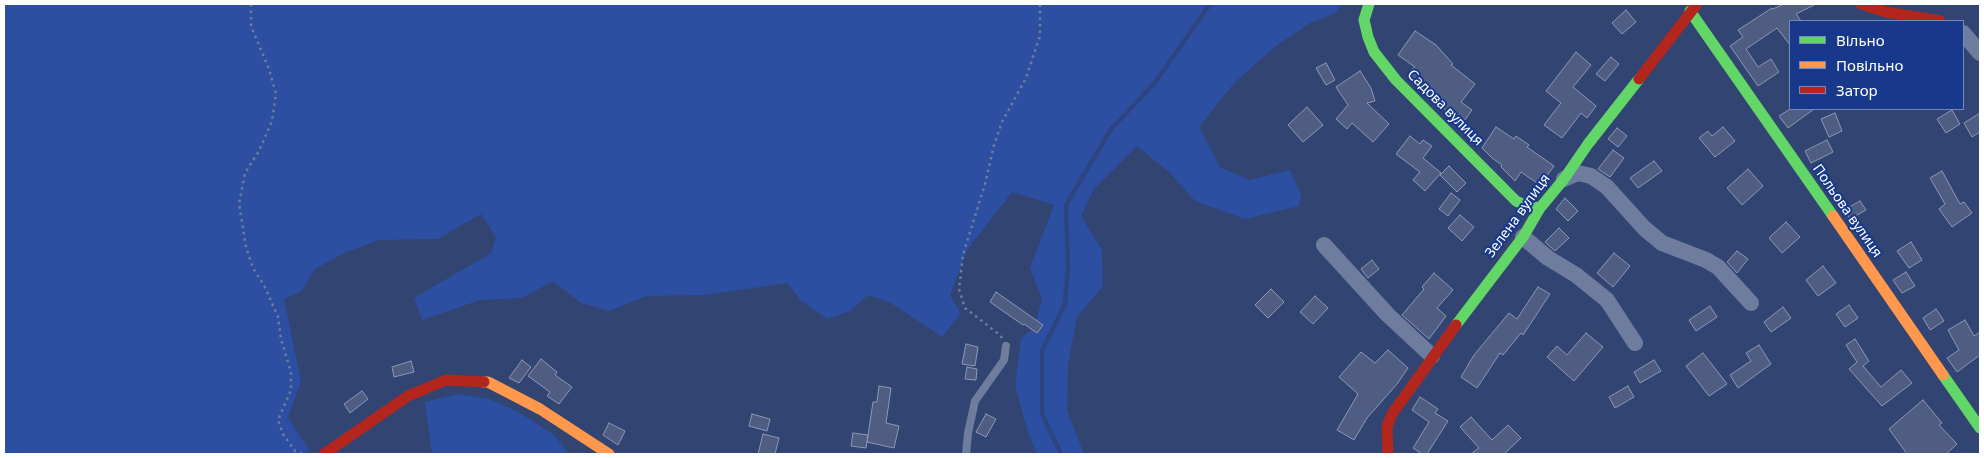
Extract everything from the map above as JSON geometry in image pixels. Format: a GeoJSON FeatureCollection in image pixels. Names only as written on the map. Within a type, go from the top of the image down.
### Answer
{"type":"FeatureCollection","features":[{"type":"Feature","properties":{"kind":"street","name":"Садова вулиця"},"geometry":{"type":"LineString","coordinates":[[1369,4],[1364,20],[1368,37],[1374,52],[1396,80],[1516,201],[1540,208]]}},
{"type":"Feature","properties":{"kind":"street"},"geometry":{"type":"LineString","coordinates":[[1862,4],[1886,12],[1934,20]]}},
{"type":"Feature","properties":{"kind":"street","name":"Зелена вулиця"},"geometry":{"type":"LineString","coordinates":[[1388,454],[1387,427],[1392,414],[1432,356],[1522,237],[1540,208],[1564,179],[1588,144],[1693,7]]}},
{"type":"Feature","properties":{"kind":"street","name":"Польова вулиця"},"geometry":{"type":"LineString","coordinates":[[1693,7],[1980,428]]}},
{"type":"Feature","properties":{"kind":"street"},"geometry":{"type":"LineString","coordinates":[[1964,34],[1980,53]]}},
{"type":"Feature","properties":{"kind":"street"},"geometry":{"type":"LineString","coordinates":[[1564,179],[1578,173],[1591,176],[1607,187],[1644,228],[1662,243],[1706,260],[1718,267],[1751,302]]}},
{"type":"Feature","properties":{"kind":"street"},"geometry":{"type":"LineString","coordinates":[[1522,237],[1548,258],[1576,275],[1607,300],[1635,343]]}},
{"type":"Feature","properties":{"kind":"street"},"geometry":{"type":"LineString","coordinates":[[1324,245],[1388,315],[1432,356]]}},
{"type":"Feature","properties":{"kind":"street"},"geometry":{"type":"LineString","coordinates":[[324,454],[408,396],[446,380],[488,382],[540,408],[609,454]]}},
{"type":"Feature","properties":{"kind":"lane"},"geometry":{"type":"LineString","coordinates":[[966,454],[968,433],[976,401],[1004,360],[1006,346]]}},
{"type":"Feature","properties":{"kind":"path"},"geometry":{"type":"LineString","coordinates":[[251,4],[251,26],[276,94],[272,121],[245,173],[239,204],[246,247],[253,268],[265,287],[278,317],[281,338],[291,372],[291,390],[278,420],[283,434],[295,451],[303,454]]}},
{"type":"Feature","properties":{"kind":"path"},"geometry":{"type":"LineString","coordinates":[[1006,346],[1000,335],[965,308],[959,289],[963,256],[994,144],[1002,122],[1026,78],[1040,36],[1040,4]]}},
{"type":"Feature","properties":{"kind":"shaded area"},"geometry":{"type":"Polygon","coordinates":[[[4,4],[1341,4],[1336,13],[1310,23],[1276,46],[1234,83],[1199,127],[1220,167],[1249,180],[1290,170],[1301,194],[1299,206],[1245,219],[1195,201],[1169,172],[1137,146],[1094,189],[1081,216],[1102,250],[1103,286],[1077,317],[1068,364],[1067,410],[1084,454],[1037,454],[1028,432],[1015,385],[1021,338],[1034,328],[1042,299],[1030,268],[1054,205],[1012,192],[967,250],[950,295],[961,314],[942,337],[891,303],[868,295],[850,311],[828,319],[801,301],[788,283],[705,295],[647,296],[609,311],[581,303],[553,281],[522,298],[480,300],[422,320],[414,298],[491,253],[496,237],[481,214],[438,239],[379,240],[344,253],[315,269],[302,291],[284,299],[301,382],[288,417],[309,450],[305,454],[4,454],[4,4]]]}},
{"type":"Feature","properties":{"kind":"shaded area"},"geometry":{"type":"Polygon","coordinates":[[[458,394],[489,399],[518,412],[553,434],[569,454],[432,454],[425,402],[458,394]]]}},
{"type":"Feature","properties":{"kind":"building"},"geometry":{"type":"Polygon","coordinates":[[[1784,4],[1816,4],[1796,14],[1800,20],[1789,20],[1789,44],[1777,28],[1746,49],[1758,67],[1771,59],[1779,72],[1758,86],[1730,46],[1743,37],[1738,30],[1784,4]]]}},
{"type":"Feature","properties":{"kind":"building"},"geometry":{"type":"Polygon","coordinates":[[[1626,10],[1636,22],[1622,34],[1612,23],[1626,10]]]}},
{"type":"Feature","properties":{"kind":"building"},"geometry":{"type":"Polygon","coordinates":[[[1415,31],[1436,45],[1453,64],[1451,65],[1475,84],[1461,102],[1472,110],[1462,124],[1452,117],[1408,73],[1415,67],[1398,55],[1415,31]]]}},
{"type":"Feature","properties":{"kind":"building"},"geometry":{"type":"Polygon","coordinates":[[[1576,52],[1591,65],[1573,87],[1596,106],[1587,118],[1581,113],[1562,138],[1544,125],[1561,103],[1546,91],[1576,52]]]}},
{"type":"Feature","properties":{"kind":"building"},"geometry":{"type":"Polygon","coordinates":[[[1611,57],[1619,64],[1605,81],[1596,74],[1611,57]]]}},
{"type":"Feature","properties":{"kind":"building"},"geometry":{"type":"Polygon","coordinates":[[[1326,63],[1335,80],[1326,85],[1316,68],[1326,63]]]}},
{"type":"Feature","properties":{"kind":"building"},"geometry":{"type":"Polygon","coordinates":[[[1360,71],[1371,88],[1375,101],[1367,103],[1389,124],[1373,142],[1352,123],[1347,129],[1336,119],[1348,105],[1336,87],[1360,71]]]}},
{"type":"Feature","properties":{"kind":"building"},"geometry":{"type":"Polygon","coordinates":[[[1307,107],[1323,125],[1303,142],[1288,125],[1307,107]]]}},
{"type":"Feature","properties":{"kind":"building"},"geometry":{"type":"Polygon","coordinates":[[[1789,110],[1813,110],[1788,128],[1779,116],[1789,110]]]}},
{"type":"Feature","properties":{"kind":"building"},"geometry":{"type":"Polygon","coordinates":[[[1952,110],[1960,124],[1946,133],[1937,119],[1952,110]]]}},
{"type":"Feature","properties":{"kind":"building"},"geometry":{"type":"Polygon","coordinates":[[[1835,113],[1842,131],[1829,137],[1821,119],[1835,113]]]}},
{"type":"Feature","properties":{"kind":"building"},"geometry":{"type":"Polygon","coordinates":[[[1980,113],[1980,132],[1972,137],[1964,123],[1980,113]]]}},
{"type":"Feature","properties":{"kind":"building"},"geometry":{"type":"Polygon","coordinates":[[[1496,127],[1514,139],[1516,136],[1529,145],[1527,147],[1554,166],[1540,185],[1521,172],[1515,181],[1501,167],[1502,165],[1482,148],[1496,127]]]}},
{"type":"Feature","properties":{"kind":"building"},"geometry":{"type":"Polygon","coordinates":[[[1723,127],[1735,141],[1715,157],[1699,138],[1708,131],[1712,136],[1723,127]]]}},
{"type":"Feature","properties":{"kind":"building"},"geometry":{"type":"Polygon","coordinates":[[[1617,128],[1627,136],[1618,147],[1608,139],[1617,128]]]}},
{"type":"Feature","properties":{"kind":"building"},"geometry":{"type":"Polygon","coordinates":[[[1410,136],[1420,144],[1423,140],[1432,146],[1423,158],[1441,173],[1425,191],[1413,180],[1420,172],[1396,154],[1410,136]]]}},
{"type":"Feature","properties":{"kind":"building"},"geometry":{"type":"Polygon","coordinates":[[[1827,140],[1833,152],[1811,163],[1805,151],[1827,140]]]}},
{"type":"Feature","properties":{"kind":"building"},"geometry":{"type":"Polygon","coordinates":[[[1613,150],[1624,158],[1610,177],[1598,169],[1613,150]]]}},
{"type":"Feature","properties":{"kind":"building"},"geometry":{"type":"Polygon","coordinates":[[[1654,161],[1662,171],[1638,188],[1630,178],[1654,161]]]}},
{"type":"Feature","properties":{"kind":"building"},"geometry":{"type":"Polygon","coordinates":[[[1449,166],[1466,183],[1457,192],[1440,175],[1449,166]]]}},
{"type":"Feature","properties":{"kind":"building"},"geometry":{"type":"Polygon","coordinates":[[[1748,169],[1763,186],[1742,205],[1727,188],[1748,169]]]}},
{"type":"Feature","properties":{"kind":"building"},"geometry":{"type":"Polygon","coordinates":[[[1942,171],[1960,204],[1964,202],[1972,213],[1952,227],[1939,209],[1945,204],[1930,178],[1942,171]]]}},
{"type":"Feature","properties":{"kind":"building"},"geometry":{"type":"Polygon","coordinates":[[[1451,193],[1460,200],[1448,216],[1439,209],[1451,193]]]}},
{"type":"Feature","properties":{"kind":"building"},"geometry":{"type":"Polygon","coordinates":[[[1565,198],[1578,211],[1568,221],[1556,209],[1565,198]]]}},
{"type":"Feature","properties":{"kind":"building"},"geometry":{"type":"Polygon","coordinates":[[[1860,201],[1866,210],[1850,219],[1844,210],[1860,201]]]}},
{"type":"Feature","properties":{"kind":"building"},"geometry":{"type":"Polygon","coordinates":[[[1460,215],[1474,227],[1462,241],[1448,228],[1460,215]]]}},
{"type":"Feature","properties":{"kind":"building"},"geometry":{"type":"Polygon","coordinates":[[[1786,222],[1800,237],[1782,253],[1769,238],[1786,222]]]}},
{"type":"Feature","properties":{"kind":"building"},"geometry":{"type":"Polygon","coordinates":[[[1559,228],[1569,238],[1555,251],[1545,242],[1559,228]]]}},
{"type":"Feature","properties":{"kind":"building"},"geometry":{"type":"Polygon","coordinates":[[[1911,242],[1922,260],[1909,268],[1897,251],[1911,242]]]}},
{"type":"Feature","properties":{"kind":"building"},"geometry":{"type":"Polygon","coordinates":[[[1737,251],[1748,259],[1737,273],[1727,262],[1737,251]]]}},
{"type":"Feature","properties":{"kind":"building"},"geometry":{"type":"Polygon","coordinates":[[[1614,253],[1630,266],[1613,287],[1597,273],[1614,253]]]}},
{"type":"Feature","properties":{"kind":"building"},"geometry":{"type":"Polygon","coordinates":[[[1372,260],[1379,269],[1368,278],[1361,269],[1372,260]]]}},
{"type":"Feature","properties":{"kind":"building"},"geometry":{"type":"Polygon","coordinates":[[[1823,266],[1836,283],[1818,296],[1806,280],[1823,266]]]}},
{"type":"Feature","properties":{"kind":"building"},"geometry":{"type":"Polygon","coordinates":[[[1906,272],[1915,286],[1902,293],[1893,280],[1906,272]]]}},
{"type":"Feature","properties":{"kind":"building"},"geometry":{"type":"Polygon","coordinates":[[[1434,273],[1453,290],[1437,308],[1446,316],[1429,339],[1402,315],[1424,289],[1422,287],[1434,273]]]}},
{"type":"Feature","properties":{"kind":"building"},"geometry":{"type":"Polygon","coordinates":[[[1538,287],[1550,294],[1523,335],[1521,333],[1503,355],[1500,353],[1477,388],[1461,377],[1474,355],[1509,313],[1517,319],[1538,287]]]}},
{"type":"Feature","properties":{"kind":"building"},"geometry":{"type":"Polygon","coordinates":[[[1271,289],[1284,302],[1268,318],[1255,305],[1271,289]]]}},
{"type":"Feature","properties":{"kind":"building"},"geometry":{"type":"Polygon","coordinates":[[[996,292],[1043,325],[1037,333],[990,302],[996,292]]]}},
{"type":"Feature","properties":{"kind":"building"},"geometry":{"type":"Polygon","coordinates":[[[1315,296],[1328,308],[1313,324],[1300,312],[1315,296]]]}},
{"type":"Feature","properties":{"kind":"building"},"geometry":{"type":"Polygon","coordinates":[[[1849,305],[1858,318],[1845,327],[1836,314],[1849,305]]]}},
{"type":"Feature","properties":{"kind":"building"},"geometry":{"type":"Polygon","coordinates":[[[1710,306],[1717,317],[1696,331],[1689,320],[1710,306]]]}},
{"type":"Feature","properties":{"kind":"building"},"geometry":{"type":"Polygon","coordinates":[[[1783,307],[1791,318],[1771,332],[1764,322],[1783,307]]]}},
{"type":"Feature","properties":{"kind":"building"},"geometry":{"type":"Polygon","coordinates":[[[1936,309],[1944,321],[1930,330],[1923,318],[1936,309]]]}},
{"type":"Feature","properties":{"kind":"building"},"geometry":{"type":"Polygon","coordinates":[[[1965,320],[1974,336],[1980,332],[1980,355],[1957,372],[1947,358],[1959,350],[1948,330],[1965,320]]]}},
{"type":"Feature","properties":{"kind":"building"},"geometry":{"type":"Polygon","coordinates":[[[1586,333],[1603,347],[1574,381],[1547,357],[1557,346],[1567,355],[1586,333]]]}},
{"type":"Feature","properties":{"kind":"building"},"geometry":{"type":"Polygon","coordinates":[[[1855,339],[1869,361],[1863,366],[1881,387],[1901,370],[1912,383],[1882,406],[1849,369],[1857,362],[1846,345],[1855,339]]]}},
{"type":"Feature","properties":{"kind":"building"},"geometry":{"type":"Polygon","coordinates":[[[966,344],[978,347],[975,366],[962,364],[966,344]]]}},
{"type":"Feature","properties":{"kind":"building"},"geometry":{"type":"Polygon","coordinates":[[[1759,345],[1771,364],[1738,388],[1730,375],[1751,361],[1746,353],[1759,345]]]}},
{"type":"Feature","properties":{"kind":"building"},"geometry":{"type":"Polygon","coordinates":[[[1388,350],[1408,368],[1397,384],[1367,418],[1354,440],[1337,430],[1358,394],[1339,377],[1361,352],[1375,363],[1388,350]]]}},
{"type":"Feature","properties":{"kind":"building"},"geometry":{"type":"Polygon","coordinates":[[[1703,353],[1727,384],[1709,396],[1686,366],[1703,353]]]}},
{"type":"Feature","properties":{"kind":"building"},"geometry":{"type":"Polygon","coordinates":[[[541,359],[557,372],[555,375],[572,387],[559,404],[547,396],[550,392],[528,376],[541,359]]]}},
{"type":"Feature","properties":{"kind":"building"},"geometry":{"type":"Polygon","coordinates":[[[522,360],[531,367],[519,383],[509,378],[522,360]]]}},
{"type":"Feature","properties":{"kind":"building"},"geometry":{"type":"Polygon","coordinates":[[[1654,360],[1661,371],[1640,383],[1634,372],[1654,360]]]}},
{"type":"Feature","properties":{"kind":"building"},"geometry":{"type":"Polygon","coordinates":[[[411,361],[414,372],[394,377],[392,367],[411,361]]]}},
{"type":"Feature","properties":{"kind":"building"},"geometry":{"type":"Polygon","coordinates":[[[967,367],[977,369],[976,380],[965,379],[967,367]]]}},
{"type":"Feature","properties":{"kind":"building"},"geometry":{"type":"Polygon","coordinates":[[[879,386],[891,388],[886,423],[899,426],[894,448],[867,442],[873,402],[877,402],[879,386]]]}},
{"type":"Feature","properties":{"kind":"building"},"geometry":{"type":"Polygon","coordinates":[[[1628,386],[1634,397],[1615,408],[1609,397],[1628,386]]]}},
{"type":"Feature","properties":{"kind":"building"},"geometry":{"type":"Polygon","coordinates":[[[362,391],[368,399],[350,413],[344,404],[362,391]]]}},
{"type":"Feature","properties":{"kind":"building"},"geometry":{"type":"Polygon","coordinates":[[[1420,397],[1438,409],[1435,413],[1448,421],[1427,454],[1422,454],[1413,448],[1429,422],[1412,410],[1420,397]]]}},
{"type":"Feature","properties":{"kind":"building"},"geometry":{"type":"Polygon","coordinates":[[[1923,400],[1942,423],[1939,425],[1957,444],[1946,454],[1907,454],[1889,429],[1923,400]]]}},
{"type":"Feature","properties":{"kind":"building"},"geometry":{"type":"Polygon","coordinates":[[[752,414],[770,419],[767,431],[749,426],[752,414]]]}},
{"type":"Feature","properties":{"kind":"building"},"geometry":{"type":"Polygon","coordinates":[[[986,414],[996,419],[986,437],[976,432],[986,414]]]}},
{"type":"Feature","properties":{"kind":"building"},"geometry":{"type":"Polygon","coordinates":[[[1471,417],[1492,440],[1508,425],[1521,438],[1504,454],[1471,454],[1479,448],[1460,427],[1471,417]]]}},
{"type":"Feature","properties":{"kind":"building"},"geometry":{"type":"Polygon","coordinates":[[[609,423],[625,431],[618,445],[603,435],[609,423]]]}},
{"type":"Feature","properties":{"kind":"building"},"geometry":{"type":"Polygon","coordinates":[[[853,433],[868,435],[866,448],[851,446],[853,433]]]}},
{"type":"Feature","properties":{"kind":"building"},"geometry":{"type":"Polygon","coordinates":[[[763,434],[779,438],[775,454],[758,454],[763,434]]]}},
{"type":"Feature","properties":{"kind":"waterway"},"geometry":{"type":"LineString","coordinates":[[1061,454],[1042,414],[1042,351],[1065,304],[1068,267],[1066,205],[1111,129],[1154,84],[1210,4]]}},
{"type":"Feature","properties":{"kind":"traffic: fast"},"geometry":{"type":"LineString","coordinates":[[1369,4],[1364,20],[1368,37],[1374,52],[1396,80],[1516,201],[1527,206],[1540,208]]}},
{"type":"Feature","properties":{"kind":"traffic: fast"},"geometry":{"type":"LineString","coordinates":[[1690,11],[1833,216]]}},
{"type":"Feature","properties":{"kind":"traffic: fast"},"geometry":{"type":"LineString","coordinates":[[1456,325],[1523,237],[1540,208],[1639,79]]}},
{"type":"Feature","properties":{"kind":"traffic: fast"},"geometry":{"type":"LineString","coordinates":[[1943,375],[1980,428]]}},
{"type":"Feature","properties":{"kind":"traffic: slow"},"geometry":{"type":"LineString","coordinates":[[1833,216],[1943,375]]}},
{"type":"Feature","properties":{"kind":"traffic: slow"},"geometry":{"type":"LineString","coordinates":[[484,382],[488,382],[540,409],[609,454]]}},
{"type":"Feature","properties":{"kind":"traffic: jam"},"geometry":{"type":"LineString","coordinates":[[1639,79],[1697,4]]}},
{"type":"Feature","properties":{"kind":"traffic: jam"},"geometry":{"type":"LineString","coordinates":[[1861,4],[1886,12],[1934,20]]}},
{"type":"Feature","properties":{"kind":"traffic: jam"},"geometry":{"type":"LineString","coordinates":[[1388,454],[1387,427],[1392,414],[1456,325]]}},
{"type":"Feature","properties":{"kind":"traffic: jam"},"geometry":{"type":"LineString","coordinates":[[324,454],[408,396],[446,380],[484,382]]}}]}
